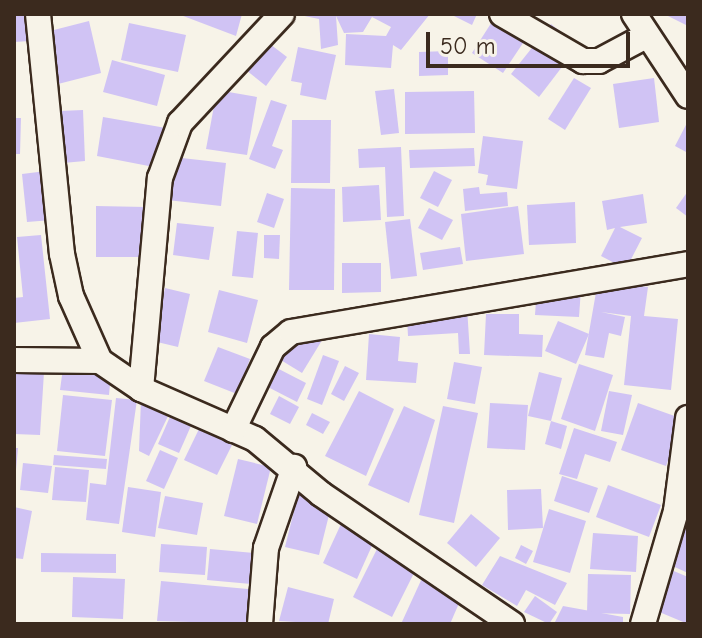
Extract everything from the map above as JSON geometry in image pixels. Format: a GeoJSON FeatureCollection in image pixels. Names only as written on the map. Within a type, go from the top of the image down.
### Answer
{"type":"FeatureCollection","features":[{"type":"Feature","properties":{"kind":"street"},"geometry":{"type":"LineString","coordinates":[[38,14],[62,254],[71,296],[100,361],[141,389],[233,430],[294,467],[321,494],[512,624]]}},
{"type":"Feature","properties":{"kind":"street"},"geometry":{"type":"LineString","coordinates":[[141,389],[160,178],[180,123],[282,14]]}},
{"type":"Feature","properties":{"kind":"street"},"geometry":{"type":"LineString","coordinates":[[502,14],[583,61],[599,61],[646,36]]}},
{"type":"Feature","properties":{"kind":"street"},"geometry":{"type":"LineString","coordinates":[[634,14],[688,96]]}},
{"type":"Feature","properties":{"kind":"street"},"geometry":{"type":"LineString","coordinates":[[233,430],[273,347],[291,332],[688,264]]}},
{"type":"Feature","properties":{"kind":"street"},"geometry":{"type":"LineString","coordinates":[[14,360],[100,361]]}},
{"type":"Feature","properties":{"kind":"street"},"geometry":{"type":"LineString","coordinates":[[643,624],[676,511],[688,418]]}},
{"type":"Feature","properties":{"kind":"street"},"geometry":{"type":"LineString","coordinates":[[260,624],[266,548],[294,467]]}},
{"type":"Feature","properties":{"kind":"building"},"geometry":{"type":"Polygon","coordinates":[[[14,14],[29,14],[30,41],[14,42],[14,14]]]}},
{"type":"Feature","properties":{"kind":"building"},"geometry":{"type":"Polygon","coordinates":[[[178,14],[242,14],[236,36],[178,14]]]}},
{"type":"Feature","properties":{"kind":"building"},"geometry":{"type":"Polygon","coordinates":[[[295,14],[430,14],[401,50],[393,45],[391,68],[345,65],[346,34],[386,36],[391,27],[372,17],[363,32],[344,33],[336,16],[338,45],[321,49],[319,19],[295,14]]]}},
{"type":"Feature","properties":{"kind":"building"},"geometry":{"type":"Polygon","coordinates":[[[450,14],[477,14],[472,25],[450,14]]]}},
{"type":"Feature","properties":{"kind":"building"},"geometry":{"type":"Polygon","coordinates":[[[497,14],[529,34],[503,73],[472,53],[497,14]]]}},
{"type":"Feature","properties":{"kind":"building"},"geometry":{"type":"Polygon","coordinates":[[[664,14],[688,14],[688,26],[664,14]]]}},
{"type":"Feature","properties":{"kind":"building"},"geometry":{"type":"Polygon","coordinates":[[[89,21],[101,73],[58,84],[46,32],[89,21]]]}},
{"type":"Feature","properties":{"kind":"building"},"geometry":{"type":"Polygon","coordinates":[[[129,23],[186,35],[178,72],[121,60],[129,23]]]}},
{"type":"Feature","properties":{"kind":"building"},"geometry":{"type":"Polygon","coordinates":[[[551,24],[578,46],[539,97],[511,74],[551,24]]]}},
{"type":"Feature","properties":{"kind":"building"},"geometry":{"type":"Polygon","coordinates":[[[262,38],[287,57],[266,86],[241,66],[262,38]]]}},
{"type":"Feature","properties":{"kind":"building"},"geometry":{"type":"Polygon","coordinates":[[[298,47],[336,55],[326,100],[300,95],[302,83],[291,81],[298,47]]]}},
{"type":"Feature","properties":{"kind":"building"},"geometry":{"type":"Polygon","coordinates":[[[448,51],[448,75],[419,76],[419,52],[448,51]]]}},
{"type":"Feature","properties":{"kind":"building"},"geometry":{"type":"Polygon","coordinates":[[[112,60],[165,75],[157,106],[103,92],[112,60]]]}},
{"type":"Feature","properties":{"kind":"building"},"geometry":{"type":"Polygon","coordinates":[[[574,78],[591,88],[565,130],[548,119],[574,78]]]}},
{"type":"Feature","properties":{"kind":"building"},"geometry":{"type":"Polygon","coordinates":[[[654,78],[659,122],[619,128],[613,84],[654,78]]]}},
{"type":"Feature","properties":{"kind":"building"},"geometry":{"type":"Polygon","coordinates":[[[394,89],[399,133],[381,135],[375,91],[394,89]]]}},
{"type":"Feature","properties":{"kind":"building"},"geometry":{"type":"Polygon","coordinates":[[[217,90],[257,97],[247,155],[206,149],[217,90]]]}},
{"type":"Feature","properties":{"kind":"building"},"geometry":{"type":"Polygon","coordinates":[[[474,91],[475,133],[405,134],[405,92],[474,91]]]}},
{"type":"Feature","properties":{"kind":"building"},"geometry":{"type":"Polygon","coordinates":[[[271,100],[287,105],[272,146],[283,150],[275,169],[249,159],[271,100]]]}},
{"type":"Feature","properties":{"kind":"building"},"geometry":{"type":"Polygon","coordinates":[[[83,110],[85,161],[63,163],[60,111],[83,110]]]}},
{"type":"Feature","properties":{"kind":"building"},"geometry":{"type":"Polygon","coordinates":[[[103,117],[166,128],[159,168],[97,156],[103,117]]]}},
{"type":"Feature","properties":{"kind":"building"},"geometry":{"type":"Polygon","coordinates":[[[14,118],[21,118],[20,154],[14,154],[14,118]]]}},
{"type":"Feature","properties":{"kind":"building"},"geometry":{"type":"Polygon","coordinates":[[[292,120],[331,120],[330,183],[291,183],[292,120]]]}},
{"type":"Feature","properties":{"kind":"building"},"geometry":{"type":"Polygon","coordinates":[[[688,121],[688,153],[675,146],[688,121]]]}},
{"type":"Feature","properties":{"kind":"building"},"geometry":{"type":"Polygon","coordinates":[[[483,136],[523,141],[517,189],[486,185],[488,175],[478,173],[483,136]]]}},
{"type":"Feature","properties":{"kind":"building"},"geometry":{"type":"Polygon","coordinates":[[[401,147],[404,216],[387,217],[385,167],[359,168],[358,149],[401,147]]]}},
{"type":"Feature","properties":{"kind":"building"},"geometry":{"type":"Polygon","coordinates":[[[474,148],[475,166],[410,168],[409,150],[474,148]]]}},
{"type":"Feature","properties":{"kind":"building"},"geometry":{"type":"Polygon","coordinates":[[[173,157],[226,163],[221,206],[167,200],[173,157]]]}},
{"type":"Feature","properties":{"kind":"building"},"geometry":{"type":"Polygon","coordinates":[[[46,171],[52,220],[27,222],[22,174],[46,171]]]}},
{"type":"Feature","properties":{"kind":"building"},"geometry":{"type":"Polygon","coordinates":[[[434,171],[452,180],[438,207],[420,198],[434,171]]]}},
{"type":"Feature","properties":{"kind":"building"},"geometry":{"type":"Polygon","coordinates":[[[379,185],[381,220],[343,222],[342,187],[379,185]]]}},
{"type":"Feature","properties":{"kind":"building"},"geometry":{"type":"Polygon","coordinates":[[[479,187],[480,194],[507,192],[508,206],[465,211],[463,189],[479,187]]]}},
{"type":"Feature","properties":{"kind":"building"},"geometry":{"type":"Polygon","coordinates":[[[291,188],[335,189],[334,290],[289,290],[291,188]]]}},
{"type":"Feature","properties":{"kind":"building"},"geometry":{"type":"Polygon","coordinates":[[[688,191],[688,217],[676,208],[688,191]]]}},
{"type":"Feature","properties":{"kind":"building"},"geometry":{"type":"Polygon","coordinates":[[[267,193],[284,199],[274,228],[257,222],[267,193]]]}},
{"type":"Feature","properties":{"kind":"building"},"geometry":{"type":"Polygon","coordinates":[[[643,194],[647,223],[620,227],[642,238],[626,269],[601,256],[615,228],[607,230],[602,201],[643,194]]]}},
{"type":"Feature","properties":{"kind":"building"},"geometry":{"type":"Polygon","coordinates":[[[575,202],[576,243],[529,245],[527,205],[575,202]]]}},
{"type":"Feature","properties":{"kind":"building"},"geometry":{"type":"Polygon","coordinates":[[[96,206],[146,207],[145,257],[96,257],[96,206]]]}},
{"type":"Feature","properties":{"kind":"building"},"geometry":{"type":"Polygon","coordinates":[[[518,206],[524,254],[466,261],[461,214],[518,206]]]}},
{"type":"Feature","properties":{"kind":"building"},"geometry":{"type":"Polygon","coordinates":[[[429,208],[453,220],[442,240],[418,228],[429,208]]]}},
{"type":"Feature","properties":{"kind":"building"},"geometry":{"type":"Polygon","coordinates":[[[410,219],[417,276],[391,279],[385,222],[410,219]]]}},
{"type":"Feature","properties":{"kind":"building"},"geometry":{"type":"Polygon","coordinates":[[[177,223],[214,227],[209,260],[173,255],[177,223]]]}},
{"type":"Feature","properties":{"kind":"building"},"geometry":{"type":"Polygon","coordinates":[[[237,231],[258,233],[253,278],[232,276],[237,231]]]}},
{"type":"Feature","properties":{"kind":"building"},"geometry":{"type":"Polygon","coordinates":[[[41,235],[50,319],[14,323],[14,298],[23,297],[17,237],[41,235]]]}},
{"type":"Feature","properties":{"kind":"building"},"geometry":{"type":"Polygon","coordinates":[[[264,235],[280,235],[279,259],[264,258],[264,235]]]}},
{"type":"Feature","properties":{"kind":"building"},"geometry":{"type":"Polygon","coordinates":[[[460,247],[463,264],[423,270],[420,253],[460,247]]]}},
{"type":"Feature","properties":{"kind":"building"},"geometry":{"type":"Polygon","coordinates":[[[342,263],[381,263],[381,292],[342,293],[342,263]]]}},
{"type":"Feature","properties":{"kind":"building"},"geometry":{"type":"Polygon","coordinates":[[[598,281],[648,287],[644,316],[678,319],[671,390],[624,385],[631,316],[601,312],[625,317],[621,336],[609,333],[604,358],[585,355],[598,281]]]}},
{"type":"Feature","properties":{"kind":"building"},"geometry":{"type":"Polygon","coordinates":[[[537,287],[581,289],[579,317],[535,315],[537,287]]]}},
{"type":"Feature","properties":{"kind":"building"},"geometry":{"type":"Polygon","coordinates":[[[165,288],[190,294],[178,347],[153,341],[165,288]]]}},
{"type":"Feature","properties":{"kind":"building"},"geometry":{"type":"Polygon","coordinates":[[[219,290],[258,300],[247,343],[208,332],[219,290]]]}},
{"type":"Feature","properties":{"kind":"building"},"geometry":{"type":"Polygon","coordinates":[[[467,307],[470,354],[459,354],[458,333],[408,336],[407,318],[467,307]]]}},
{"type":"Feature","properties":{"kind":"building"},"geometry":{"type":"Polygon","coordinates":[[[486,314],[519,314],[519,334],[543,335],[542,357],[484,355],[486,314]]]}},
{"type":"Feature","properties":{"kind":"building"},"geometry":{"type":"Polygon","coordinates":[[[292,317],[324,337],[302,373],[271,354],[292,317]]]}},
{"type":"Feature","properties":{"kind":"building"},"geometry":{"type":"Polygon","coordinates":[[[558,321],[589,334],[576,364],[545,351],[558,321]]]}},
{"type":"Feature","properties":{"kind":"building"},"geometry":{"type":"Polygon","coordinates":[[[369,334],[400,337],[398,361],[418,363],[416,383],[366,380],[369,334]]]}},
{"type":"Feature","properties":{"kind":"building"},"geometry":{"type":"Polygon","coordinates":[[[218,347],[250,359],[237,394],[204,381],[218,347]]]}},
{"type":"Feature","properties":{"kind":"building"},"geometry":{"type":"Polygon","coordinates":[[[323,355],[339,361],[322,405],[307,399],[323,355]]]}},
{"type":"Feature","properties":{"kind":"building"},"geometry":{"type":"Polygon","coordinates":[[[454,362],[482,367],[475,404],[447,399],[454,362]]]}},
{"type":"Feature","properties":{"kind":"building"},"geometry":{"type":"Polygon","coordinates":[[[579,364],[613,375],[595,431],[561,419],[579,364]]]}},
{"type":"Feature","properties":{"kind":"building"},"geometry":{"type":"Polygon","coordinates":[[[271,365],[306,383],[297,402],[262,384],[271,365]]]}},
{"type":"Feature","properties":{"kind":"building"},"geometry":{"type":"Polygon","coordinates":[[[345,366],[359,373],[344,401],[331,394],[345,366]]]}},
{"type":"Feature","properties":{"kind":"building"},"geometry":{"type":"Polygon","coordinates":[[[63,368],[111,373],[109,395],[60,390],[63,368]]]}},
{"type":"Feature","properties":{"kind":"building"},"geometry":{"type":"Polygon","coordinates":[[[14,371],[44,372],[40,435],[14,434],[14,371]]]}},
{"type":"Feature","properties":{"kind":"building"},"geometry":{"type":"Polygon","coordinates":[[[539,372],[562,378],[551,421],[528,416],[539,372]]]}},
{"type":"Feature","properties":{"kind":"building"},"geometry":{"type":"Polygon","coordinates":[[[359,391],[394,409],[366,476],[325,456],[359,391]]]}},
{"type":"Feature","properties":{"kind":"building"},"geometry":{"type":"Polygon","coordinates":[[[609,391],[632,395],[623,435],[601,431],[609,391]]]}},
{"type":"Feature","properties":{"kind":"building"},"geometry":{"type":"Polygon","coordinates":[[[63,395],[112,400],[105,456],[57,451],[63,395]]]}},
{"type":"Feature","properties":{"kind":"building"},"geometry":{"type":"Polygon","coordinates":[[[279,396],[299,407],[290,424],[270,414],[279,396]]]}},
{"type":"Feature","properties":{"kind":"building"},"geometry":{"type":"Polygon","coordinates":[[[116,398],[137,400],[119,524],[86,520],[90,483],[106,485],[116,398]]]}},
{"type":"Feature","properties":{"kind":"building"},"geometry":{"type":"Polygon","coordinates":[[[141,400],[169,414],[149,456],[139,451],[141,400]]]}},
{"type":"Feature","properties":{"kind":"building"},"geometry":{"type":"Polygon","coordinates":[[[490,403],[528,405],[525,450],[487,448],[490,403]]]}},
{"type":"Feature","properties":{"kind":"building"},"geometry":{"type":"Polygon","coordinates":[[[638,403],[683,419],[666,466],[621,450],[638,403]]]}},
{"type":"Feature","properties":{"kind":"building"},"geometry":{"type":"Polygon","coordinates":[[[404,406],[435,420],[409,503],[368,485],[404,406]]]}},
{"type":"Feature","properties":{"kind":"building"},"geometry":{"type":"Polygon","coordinates":[[[443,406],[478,413],[454,523],[419,515],[443,406]]]}},
{"type":"Feature","properties":{"kind":"building"},"geometry":{"type":"Polygon","coordinates":[[[173,410],[194,419],[179,453],[158,444],[173,410]]]}},
{"type":"Feature","properties":{"kind":"building"},"geometry":{"type":"Polygon","coordinates":[[[312,413],[330,422],[323,434],[306,425],[312,413]]]}},
{"type":"Feature","properties":{"kind":"building"},"geometry":{"type":"Polygon","coordinates":[[[551,421],[567,426],[561,449],[545,444],[551,421]]]}},
{"type":"Feature","properties":{"kind":"building"},"geometry":{"type":"Polygon","coordinates":[[[574,428],[617,442],[610,462],[585,454],[577,479],[559,474],[574,428]]]}},
{"type":"Feature","properties":{"kind":"building"},"geometry":{"type":"Polygon","coordinates":[[[199,429],[232,445],[217,475],[184,460],[199,429]]]}},
{"type":"Feature","properties":{"kind":"building"},"geometry":{"type":"Polygon","coordinates":[[[14,448],[18,448],[16,470],[14,470],[14,448]]]}},
{"type":"Feature","properties":{"kind":"building"},"geometry":{"type":"Polygon","coordinates":[[[160,450],[178,458],[164,489],[146,481],[160,450]]]}},
{"type":"Feature","properties":{"kind":"building"},"geometry":{"type":"Polygon","coordinates":[[[54,455],[107,459],[106,469],[53,465],[54,455]]]}},
{"type":"Feature","properties":{"kind":"building"},"geometry":{"type":"Polygon","coordinates":[[[238,459],[271,467],[257,524],[224,516],[238,459]]]}},
{"type":"Feature","properties":{"kind":"building"},"geometry":{"type":"Polygon","coordinates":[[[23,463],[52,466],[48,493],[20,490],[23,463]]]}},
{"type":"Feature","properties":{"kind":"building"},"geometry":{"type":"Polygon","coordinates":[[[55,467],[89,470],[86,502],[52,500],[55,467]]]}},
{"type":"Feature","properties":{"kind":"building"},"geometry":{"type":"Polygon","coordinates":[[[562,476],[598,488],[589,513],[554,501],[562,476]]]}},
{"type":"Feature","properties":{"kind":"building"},"geometry":{"type":"Polygon","coordinates":[[[608,485],[661,505],[649,537],[596,517],[608,485]]]}},
{"type":"Feature","properties":{"kind":"building"},"geometry":{"type":"Polygon","coordinates":[[[128,487],[161,492],[155,537],[122,532],[128,487]]]}},
{"type":"Feature","properties":{"kind":"building"},"geometry":{"type":"Polygon","coordinates":[[[541,489],[543,528],[508,530],[507,490],[541,489]]]}},
{"type":"Feature","properties":{"kind":"building"},"geometry":{"type":"Polygon","coordinates":[[[298,495],[332,503],[319,555],[285,547],[298,495]]]}},
{"type":"Feature","properties":{"kind":"building"},"geometry":{"type":"Polygon","coordinates":[[[165,496],[203,503],[197,535],[158,528],[165,496]]]}},
{"type":"Feature","properties":{"kind":"building"},"geometry":{"type":"Polygon","coordinates":[[[14,507],[32,511],[23,559],[14,558],[14,507]]]}},
{"type":"Feature","properties":{"kind":"building"},"geometry":{"type":"Polygon","coordinates":[[[549,509],[586,521],[570,573],[533,562],[549,509]]]}},
{"type":"Feature","properties":{"kind":"building"},"geometry":{"type":"Polygon","coordinates":[[[471,514],[500,538],[476,567],[447,543],[471,514]]]}},
{"type":"Feature","properties":{"kind":"building"},"geometry":{"type":"Polygon","coordinates":[[[688,519],[688,573],[668,564],[688,519]]]}},
{"type":"Feature","properties":{"kind":"building"},"geometry":{"type":"Polygon","coordinates":[[[341,524],[375,539],[357,579],[323,563],[341,524]]]}},
{"type":"Feature","properties":{"kind":"building"},"geometry":{"type":"Polygon","coordinates":[[[593,533],[638,536],[636,572],[590,569],[593,533]]]}},
{"type":"Feature","properties":{"kind":"building"},"geometry":{"type":"Polygon","coordinates":[[[381,541],[420,561],[392,617],[353,597],[381,541]]]}},
{"type":"Feature","properties":{"kind":"building"},"geometry":{"type":"Polygon","coordinates":[[[161,544],[207,547],[205,575],[159,572],[161,544]]]}},
{"type":"Feature","properties":{"kind":"building"},"geometry":{"type":"Polygon","coordinates":[[[521,545],[533,551],[526,564],[515,558],[521,545]]]}},
{"type":"Feature","properties":{"kind":"building"},"geometry":{"type":"Polygon","coordinates":[[[210,549],[254,553],[251,584],[207,580],[210,549]]]}},
{"type":"Feature","properties":{"kind":"building"},"geometry":{"type":"Polygon","coordinates":[[[41,553],[116,554],[116,573],[41,572],[41,553]]]}},
{"type":"Feature","properties":{"kind":"building"},"geometry":{"type":"Polygon","coordinates":[[[500,556],[567,583],[555,605],[526,590],[517,606],[482,585],[500,556]]]}},
{"type":"Feature","properties":{"kind":"building"},"geometry":{"type":"Polygon","coordinates":[[[669,569],[688,577],[688,624],[652,609],[669,569]]]}},
{"type":"Feature","properties":{"kind":"building"},"geometry":{"type":"Polygon","coordinates":[[[588,574],[631,575],[630,614],[587,613],[588,574]]]}},
{"type":"Feature","properties":{"kind":"building"},"geometry":{"type":"Polygon","coordinates":[[[423,576],[463,594],[450,624],[401,624],[423,576]]]}},
{"type":"Feature","properties":{"kind":"building"},"geometry":{"type":"Polygon","coordinates":[[[73,577],[125,579],[123,619],[72,617],[73,577]]]}},
{"type":"Feature","properties":{"kind":"building"},"geometry":{"type":"Polygon","coordinates":[[[161,581],[260,590],[257,624],[157,621],[161,581]]]}},
{"type":"Feature","properties":{"kind":"building"},"geometry":{"type":"Polygon","coordinates":[[[288,587],[334,599],[328,624],[279,621],[288,587]]]}},
{"type":"Feature","properties":{"kind":"building"},"geometry":{"type":"Polygon","coordinates":[[[535,596],[557,612],[549,624],[524,612],[535,596]]]}},
{"type":"Feature","properties":{"kind":"building"},"geometry":{"type":"Polygon","coordinates":[[[563,606],[623,617],[623,624],[554,624],[563,606]]]}}]}
